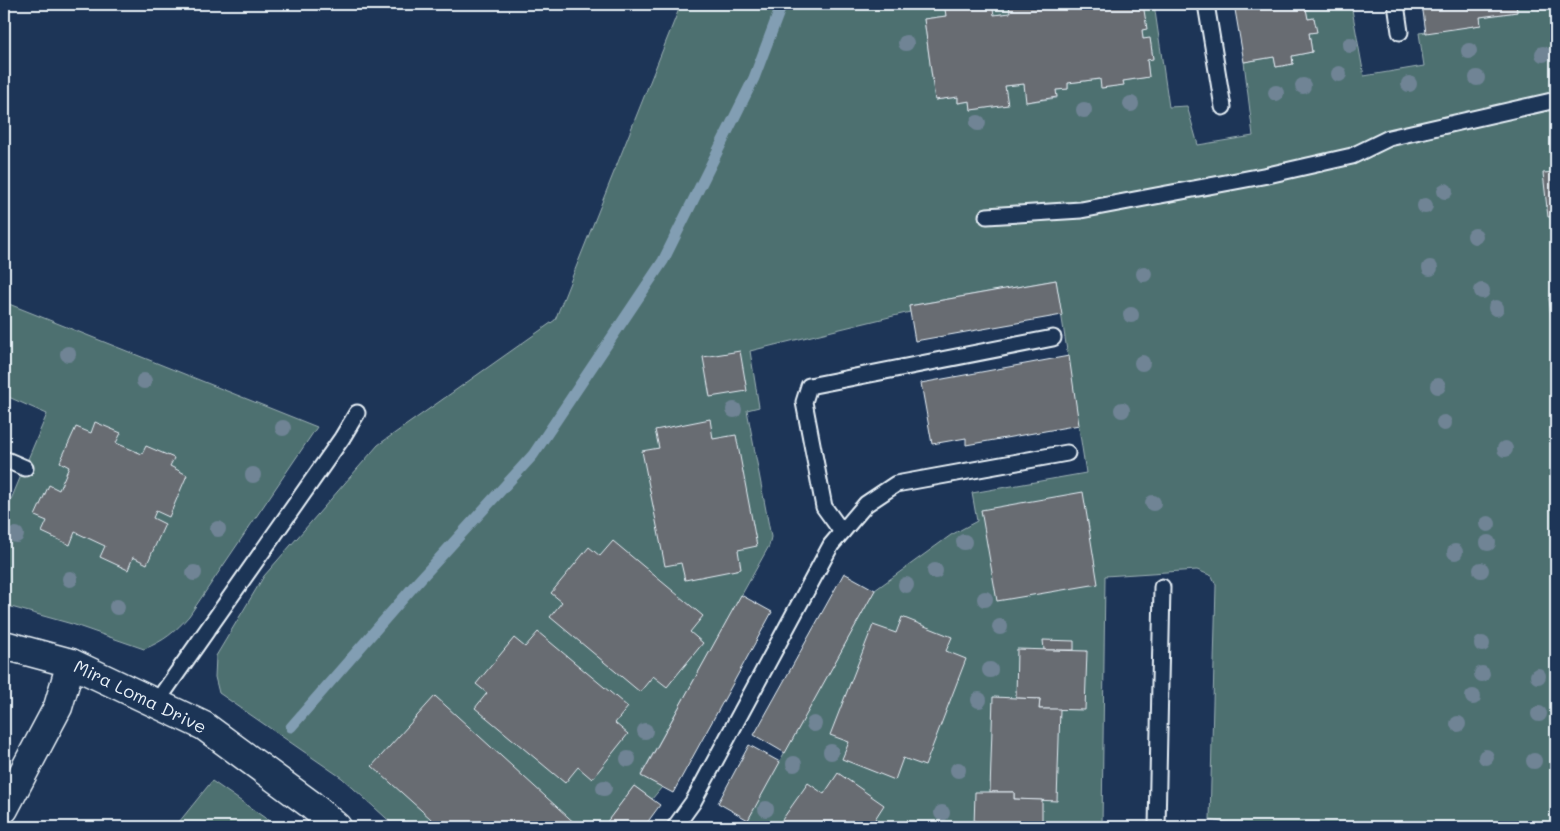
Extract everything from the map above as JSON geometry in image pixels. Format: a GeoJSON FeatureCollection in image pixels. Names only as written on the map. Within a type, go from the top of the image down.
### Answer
{"type":"FeatureCollection","features":[{"type":"Feature","properties":{"kind":"street","name":"Mira Loma Drive"},"geometry":{"type":"LineString","coordinates":[[4,645],[71,663],[204,726],[310,804],[337,827]]}},
{"type":"Feature","properties":{"kind":"street"},"geometry":{"type":"LineString","coordinates":[[4,809],[58,707],[71,663]]}},
{"type":"Feature","properties":{"kind":"lane"},"geometry":{"type":"LineString","coordinates":[[1206,4],[1223,107]]}},
{"type":"Feature","properties":{"kind":"lane"},"geometry":{"type":"LineString","coordinates":[[1396,4],[1400,32]]}},
{"type":"Feature","properties":{"kind":"lane"},"geometry":{"type":"LineString","coordinates":[[987,216],[1081,210],[1268,175],[1352,156],[1388,138],[1556,100]]}},
{"type":"Feature","properties":{"kind":"lane"},"geometry":{"type":"LineString","coordinates":[[842,532],[824,507],[804,402],[809,386],[1053,338]]}},
{"type":"Feature","properties":{"kind":"lane"},"geometry":{"type":"LineString","coordinates":[[156,703],[337,446],[357,413]]}},
{"type":"Feature","properties":{"kind":"lane"},"geometry":{"type":"LineString","coordinates":[[675,827],[693,802],[831,545],[866,504],[896,484],[1067,453]]}},
{"type":"Feature","properties":{"kind":"lane"},"geometry":{"type":"LineString","coordinates":[[4,460],[25,468]]}},
{"type":"Feature","properties":{"kind":"lane"},"geometry":{"type":"LineString","coordinates":[[1157,827],[1162,587]]}},
{"type":"Feature","properties":{"kind":"green space"},"geometry":{"type":"Polygon","coordinates":[[[681,4],[957,4],[957,8],[945,9],[946,16],[924,19],[935,100],[958,97],[958,103],[970,101],[971,110],[1007,105],[1005,86],[1024,84],[1027,102],[1057,98],[1056,90],[1068,89],[1068,83],[1100,79],[1102,88],[1123,85],[1123,81],[1149,77],[1147,60],[1153,58],[1150,39],[1143,39],[1142,30],[1146,29],[1143,4],[1154,4],[1169,107],[1187,106],[1198,145],[1253,136],[1244,62],[1274,57],[1276,67],[1293,64],[1292,56],[1312,52],[1309,33],[1316,32],[1314,18],[1308,19],[1306,9],[1321,6],[1321,4],[1351,4],[1364,76],[1424,66],[1419,33],[1480,25],[1480,17],[1517,12],[1516,4],[1538,4],[1539,10],[1556,9],[1556,827],[1249,827],[1210,820],[1216,585],[1212,576],[1197,570],[1105,576],[1102,827],[743,827],[875,590],[951,535],[977,521],[972,493],[1086,473],[1056,280],[909,306],[910,312],[750,351],[759,407],[747,410],[771,537],[769,546],[641,775],[662,787],[652,799],[634,786],[603,827],[396,827],[342,778],[219,693],[215,677],[216,656],[264,576],[378,445],[555,320],[681,4]]]}},
{"type":"Feature","properties":{"kind":"green space"},"geometry":{"type":"Polygon","coordinates":[[[992,4],[1009,4],[1010,13],[994,15],[992,4]]]}},
{"type":"Feature","properties":{"kind":"green space"},"geometry":{"type":"Polygon","coordinates":[[[4,302],[317,427],[189,616],[169,636],[144,649],[72,624],[4,605],[4,516],[47,414],[4,395],[4,302]]]}},
{"type":"Feature","properties":{"kind":"green space"},"geometry":{"type":"Polygon","coordinates":[[[212,781],[278,827],[175,827],[212,781]]]}},
{"type":"Feature","properties":{"kind":"building"},"geometry":{"type":"Polygon","coordinates":[[[957,4],[992,4],[994,15],[1010,13],[1009,4],[1143,4],[1147,29],[1142,30],[1143,39],[1150,38],[1153,59],[1147,60],[1149,77],[1123,81],[1124,85],[1101,88],[1100,79],[1068,83],[1068,89],[1056,90],[1057,97],[1026,102],[1024,84],[1005,86],[1008,105],[971,110],[970,101],[958,103],[958,97],[935,100],[924,19],[946,16],[945,9],[957,8],[957,4]]]}},
{"type":"Feature","properties":{"kind":"building"},"geometry":{"type":"Polygon","coordinates":[[[1234,4],[1321,4],[1322,6],[1306,9],[1308,19],[1314,18],[1317,32],[1309,33],[1312,52],[1292,56],[1293,64],[1276,67],[1274,57],[1244,62],[1234,4]]]}},
{"type":"Feature","properties":{"kind":"building"},"geometry":{"type":"Polygon","coordinates":[[[1422,4],[1516,4],[1517,12],[1480,17],[1481,25],[1426,33],[1422,4]]]}},
{"type":"Feature","properties":{"kind":"building"},"geometry":{"type":"Polygon","coordinates":[[[1556,172],[1556,216],[1548,217],[1543,173],[1556,172]]]}},
{"type":"Feature","properties":{"kind":"building"},"geometry":{"type":"Polygon","coordinates":[[[1056,280],[1062,315],[915,341],[909,306],[1056,280]]]}},
{"type":"Feature","properties":{"kind":"building"},"geometry":{"type":"Polygon","coordinates":[[[1556,297],[1556,339],[1553,336],[1549,298],[1556,297]]]}},
{"type":"Feature","properties":{"kind":"building"},"geometry":{"type":"Polygon","coordinates":[[[740,351],[747,391],[710,397],[703,357],[740,351]]]}},
{"type":"Feature","properties":{"kind":"building"},"geometry":{"type":"Polygon","coordinates":[[[1069,356],[1079,425],[966,445],[966,438],[932,444],[921,383],[1069,356]]]}},
{"type":"Feature","properties":{"kind":"building"},"geometry":{"type":"Polygon","coordinates":[[[710,419],[713,439],[736,435],[757,546],[738,550],[741,569],[685,580],[681,563],[665,566],[642,451],[659,448],[655,430],[710,419]]]}},
{"type":"Feature","properties":{"kind":"building"},"geometry":{"type":"Polygon","coordinates":[[[95,422],[121,433],[116,443],[142,454],[146,446],[174,458],[170,466],[187,475],[169,517],[156,511],[153,518],[165,524],[147,564],[133,557],[128,570],[100,557],[105,546],[75,532],[70,545],[42,532],[47,521],[35,516],[49,485],[59,490],[69,467],[60,462],[76,427],[91,433],[95,422]]]}},
{"type":"Feature","properties":{"kind":"building"},"geometry":{"type":"Polygon","coordinates":[[[1083,492],[1098,584],[997,601],[981,510],[1083,492]]]}},
{"type":"Feature","properties":{"kind":"building"},"geometry":{"type":"Polygon","coordinates":[[[613,541],[703,616],[690,632],[703,643],[667,687],[653,676],[640,692],[550,617],[562,602],[551,593],[589,547],[600,556],[613,541]]]}},
{"type":"Feature","properties":{"kind":"building"},"geometry":{"type":"Polygon","coordinates":[[[844,573],[875,590],[785,753],[754,735],[844,573]]]}},
{"type":"Feature","properties":{"kind":"building"},"geometry":{"type":"Polygon","coordinates":[[[741,595],[772,612],[673,793],[641,776],[741,595]]]}},
{"type":"Feature","properties":{"kind":"building"},"geometry":{"type":"Polygon","coordinates":[[[902,617],[952,637],[946,651],[966,659],[925,766],[903,758],[895,780],[842,759],[849,742],[830,735],[873,625],[896,633],[902,617]]]}},
{"type":"Feature","properties":{"kind":"building"},"geometry":{"type":"Polygon","coordinates":[[[538,632],[628,707],[615,723],[628,734],[592,779],[578,767],[565,783],[475,708],[487,693],[476,684],[514,638],[525,647],[538,632]]]}},
{"type":"Feature","properties":{"kind":"building"},"geometry":{"type":"Polygon","coordinates":[[[1043,640],[1074,641],[1074,650],[1044,650],[1043,640]]]}},
{"type":"Feature","properties":{"kind":"building"},"geometry":{"type":"Polygon","coordinates":[[[1017,649],[1087,651],[1085,710],[1039,709],[1040,699],[1016,698],[1017,649]]]}},
{"type":"Feature","properties":{"kind":"building"},"geometry":{"type":"Polygon","coordinates":[[[435,696],[579,827],[440,827],[372,766],[435,696]]]}},
{"type":"Feature","properties":{"kind":"building"},"geometry":{"type":"Polygon","coordinates":[[[993,697],[1040,699],[1039,709],[1060,709],[1057,801],[1014,799],[1014,792],[990,792],[993,697]]]}},
{"type":"Feature","properties":{"kind":"building"},"geometry":{"type":"Polygon","coordinates":[[[749,745],[780,762],[748,820],[718,803],[749,745]]]}},
{"type":"Feature","properties":{"kind":"building"},"geometry":{"type":"Polygon","coordinates":[[[838,773],[884,805],[875,819],[886,827],[777,827],[808,783],[824,794],[838,773]]]}},
{"type":"Feature","properties":{"kind":"building"},"geometry":{"type":"Polygon","coordinates":[[[634,786],[660,805],[644,827],[603,827],[634,786]]]}},
{"type":"Feature","properties":{"kind":"building"},"geometry":{"type":"Polygon","coordinates":[[[975,792],[1014,792],[1014,799],[1042,800],[1042,827],[974,827],[975,792]]]}},
{"type":"Feature","properties":{"kind":"waterway"},"geometry":{"type":"LineString","coordinates":[[291,727],[414,586],[533,455],[663,261],[754,78],[782,4]]}}]}
